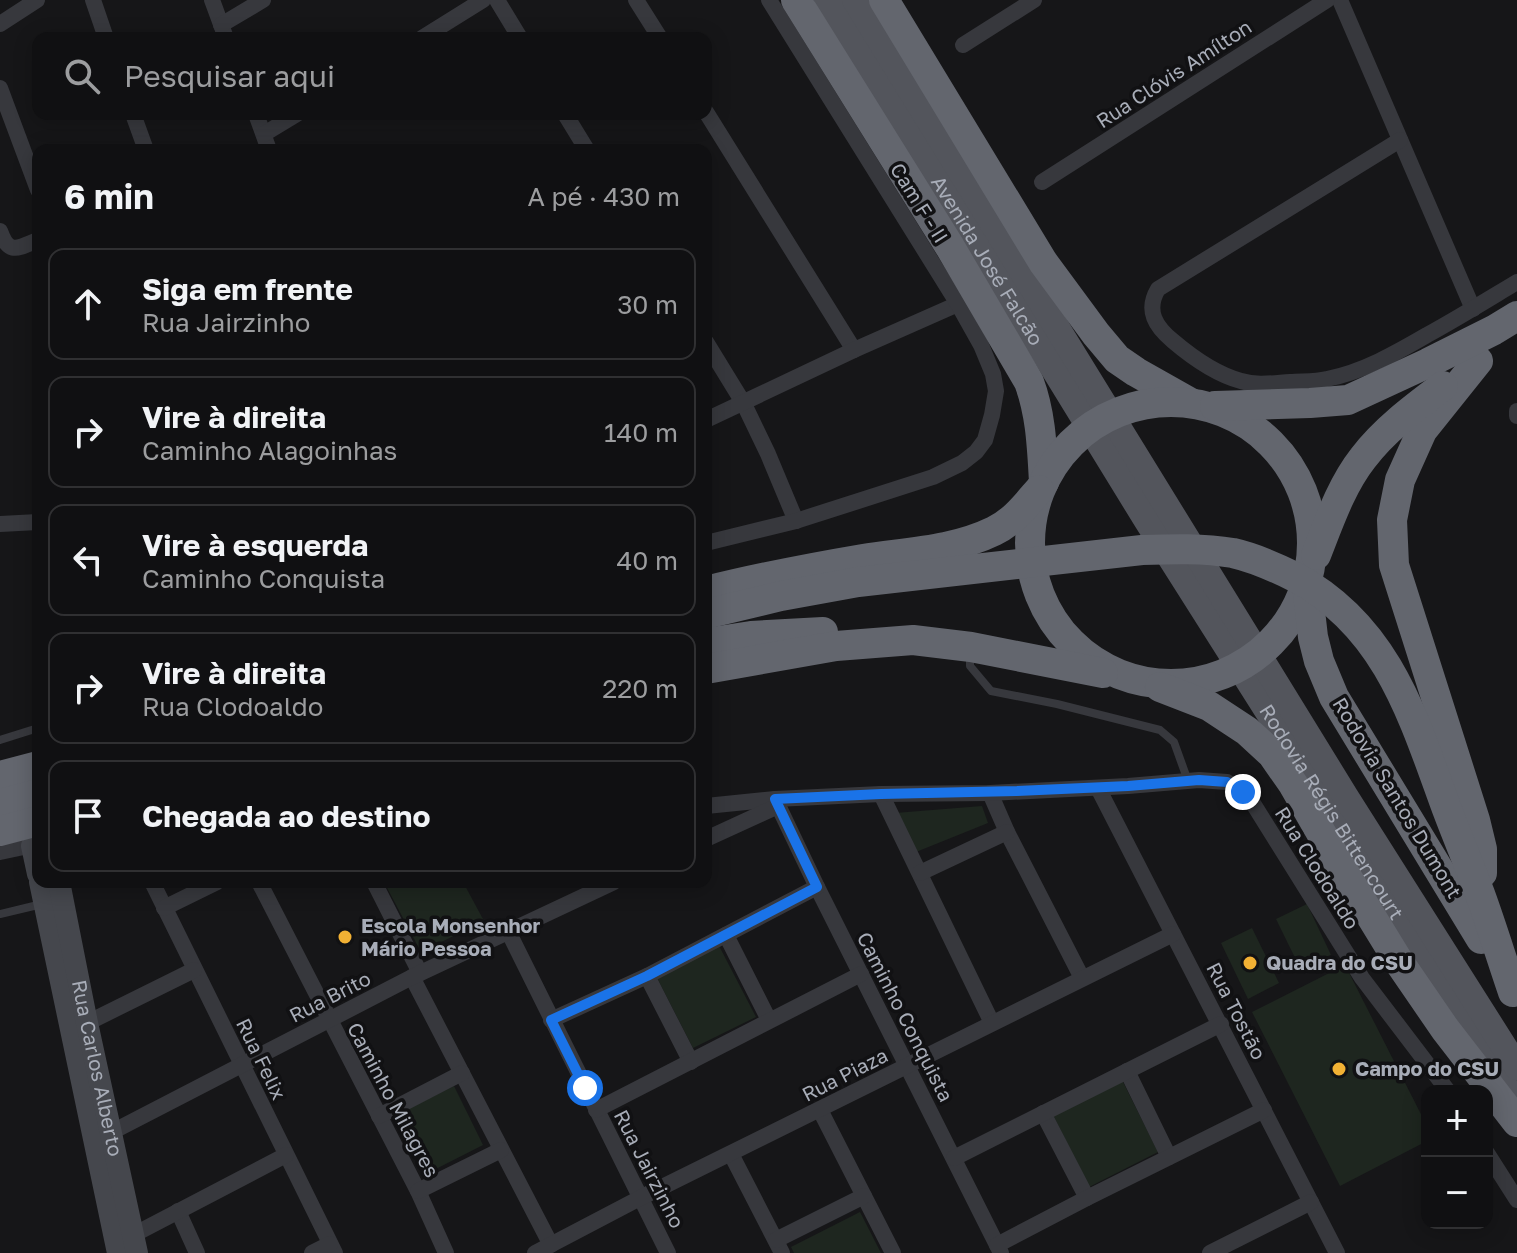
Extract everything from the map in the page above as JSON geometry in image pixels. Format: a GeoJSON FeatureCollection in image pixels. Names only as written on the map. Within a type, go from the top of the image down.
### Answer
{"type":"FeatureCollection","features":[{"type":"Feature","properties":{"kind":"highway"},"geometry":{"type":"LineString","coordinates":[[796,0],[950,247],[1029,382],[1039,417],[1047,477],[1033,513],[1029,539],[1031,566],[1049,615],[1083,654],[1105,668],[1209,706],[1247,731],[1272,754],[1399,962],[1445,1029],[1517,1122]]}},
{"type":"Feature","properties":{"kind":"highway"},"geometry":{"type":"LineString","coordinates":[[884,0],[1043,262],[1117,359],[1189,404],[1232,416],[1254,429],[1291,468],[1310,517],[1312,543],[1305,585]]}},
{"type":"Feature","properties":{"kind":"highway"},"geometry":{"type":"LineString","coordinates":[[712,590],[778,574],[935,550],[973,541],[998,530],[1019,514],[1074,441],[1094,425],[1117,413],[1142,405],[1348,400],[1428,363],[1517,316]]}},
{"type":"Feature","properties":{"kind":"highway"},"geometry":{"type":"LineString","coordinates":[[712,642],[807,631],[850,632],[971,647],[1170,684],[1204,679],[1233,669],[1255,655],[1287,623],[1340,497],[1363,457],[1407,414],[1517,335]]}},
{"type":"Feature","properties":{"kind":"highway"},"geometry":{"type":"LineString","coordinates":[[1478,361],[1422,431],[1400,480],[1392,520],[1394,565],[1482,849],[1480,895]]}},
{"type":"Feature","properties":{"kind":"highway"},"geometry":{"type":"LineString","coordinates":[[712,613],[858,582],[1142,550],[1233,553],[1272,565],[1307,583],[1339,606],[1364,633],[1385,663],[1411,710],[1515,998]]}},
{"type":"Feature","properties":{"kind":"highway","name":"Rodovia Santos Dumont"},"geometry":{"type":"LineString","coordinates":[[1305,585],[1319,661],[1334,697],[1515,998]]}},
{"type":"Feature","properties":{"kind":"highway"},"geometry":{"type":"LineString","coordinates":[[712,668],[836,646],[913,640]]}},
{"type":"Feature","properties":{"kind":"highway"},"geometry":{"type":"LineString","coordinates":[[0,776],[32,768]]}},
{"type":"Feature","properties":{"kind":"highway"},"geometry":{"type":"LineString","coordinates":[[0,804],[32,796]]}},
{"type":"Feature","properties":{"kind":"highway"},"geometry":{"type":"LineString","coordinates":[[0,831],[32,836]]}},
{"type":"Feature","properties":{"kind":"main road","name":"Avenida José Falcão"},"geometry":{"type":"LineString","coordinates":[[827,0],[1156,512]]}},
{"type":"Feature","properties":{"kind":"main road","name":"Avenida José Falcão"},"geometry":{"type":"LineString","coordinates":[[855,0],[1156,512]]}},
{"type":"Feature","properties":{"kind":"main road","name":"Rodovia Régis Bittencourt"},"geometry":{"type":"LineString","coordinates":[[1156,512],[1338,785],[1517,1067]]}},
{"type":"Feature","properties":{"kind":"main road","name":"Rodovia Régis Bittencourt"},"geometry":{"type":"LineString","coordinates":[[1156,512],[1517,1105]]}},
{"type":"Feature","properties":{"kind":"street"},"geometry":{"type":"LineString","coordinates":[[0,24],[37,0]]}},
{"type":"Feature","properties":{"kind":"street"},"geometry":{"type":"LineString","coordinates":[[93,0],[104,32]]}},
{"type":"Feature","properties":{"kind":"street"},"geometry":{"type":"LineString","coordinates":[[212,0],[223,32],[263,0]]}},
{"type":"Feature","properties":{"kind":"street"},"geometry":{"type":"LineString","coordinates":[[432,32],[483,0]]}},
{"type":"Feature","properties":{"kind":"street"},"geometry":{"type":"LineString","coordinates":[[497,0],[516,32]]}},
{"type":"Feature","properties":{"kind":"street"},"geometry":{"type":"LineString","coordinates":[[636,0],[656,32]]}},
{"type":"Feature","properties":{"kind":"street","name":"Cam F - II"},"geometry":{"type":"LineString","coordinates":[[769,0],[958,304],[981,345],[993,374],[996,391],[985,440],[962,463],[933,477],[796,521]]}},
{"type":"Feature","properties":{"kind":"street"},"geometry":{"type":"LineString","coordinates":[[963,45],[1034,0]]}},
{"type":"Feature","properties":{"kind":"street","name":"Rua Clóvis Amílton"},"geometry":{"type":"LineString","coordinates":[[1042,182],[1327,0]]}},
{"type":"Feature","properties":{"kind":"street"},"geometry":{"type":"LineString","coordinates":[[1340,0],[1473,309]]}},
{"type":"Feature","properties":{"kind":"street"},"geometry":{"type":"LineString","coordinates":[[0,88],[32,174]]}},
{"type":"Feature","properties":{"kind":"street"},"geometry":{"type":"LineString","coordinates":[[135,120],[144,144]]}},
{"type":"Feature","properties":{"kind":"street"},"geometry":{"type":"LineString","coordinates":[[258,120],[266,142],[290,120]]}},
{"type":"Feature","properties":{"kind":"street"},"geometry":{"type":"LineString","coordinates":[[569,120],[583,144]]}},
{"type":"Feature","properties":{"kind":"street"},"geometry":{"type":"LineString","coordinates":[[711,120],[854,350]]}},
{"type":"Feature","properties":{"kind":"street"},"geometry":{"type":"LineString","coordinates":[[1400,140],[1158,289],[1152,305],[1156,324],[1190,356],[1222,375],[1245,383],[1326,379],[1370,366],[1517,282]]}},
{"type":"Feature","properties":{"kind":"street"},"geometry":{"type":"LineString","coordinates":[[0,231],[6,245],[11,248],[32,242]]}},
{"type":"Feature","properties":{"kind":"street"},"geometry":{"type":"LineString","coordinates":[[712,417],[958,304]]}},
{"type":"Feature","properties":{"kind":"street"},"geometry":{"type":"LineString","coordinates":[[712,352],[744,404],[796,521],[712,542]]}},
{"type":"Feature","properties":{"kind":"street"},"geometry":{"type":"LineString","coordinates":[[0,524],[32,522]]}},
{"type":"Feature","properties":{"kind":"street","name":"Rua Clodoaldo"},"geometry":{"type":"LineString","coordinates":[[712,806],[881,794],[990,793],[1199,780],[1227,782],[1243,792],[1254,805],[1362,978],[1443,1085]]}},
{"type":"Feature","properties":{"kind":"street","name":"Rua Tostão"},"geometry":{"type":"LineString","coordinates":[[1098,788],[1337,1253]]}},
{"type":"Feature","properties":{"kind":"street"},"geometry":{"type":"LineString","coordinates":[[990,793],[1082,978]]}},
{"type":"Feature","properties":{"kind":"street"},"geometry":{"type":"LineString","coordinates":[[881,794],[992,1023]]}},
{"type":"Feature","properties":{"kind":"street"},"geometry":{"type":"LineString","coordinates":[[712,836],[776,803]]}},
{"type":"Feature","properties":{"kind":"street","name":"Caminho Conquista"},"geometry":{"type":"LineString","coordinates":[[776,803],[999,1249]]}},
{"type":"Feature","properties":{"kind":"street"},"geometry":{"type":"LineString","coordinates":[[920,873],[1007,832]]}},
{"type":"Feature","properties":{"kind":"street"},"geometry":{"type":"LineString","coordinates":[[0,852],[32,839]]}},
{"type":"Feature","properties":{"kind":"street"},"geometry":{"type":"LineString","coordinates":[[551,1020],[647,976],[817,887]]}},
{"type":"Feature","properties":{"kind":"street","name":"Rua Carlos Alberto"},"geometry":{"type":"LineString","coordinates":[[60,888],[135,1244]]}},
{"type":"Feature","properties":{"kind":"street","name":"Rua Felix"},"geometry":{"type":"LineString","coordinates":[[155,888],[333,1248]]}},
{"type":"Feature","properties":{"kind":"street"},"geometry":{"type":"LineString","coordinates":[[164,908],[205,888]]}},
{"type":"Feature","properties":{"kind":"street","name":"Caminho Milagres"},"geometry":{"type":"LineString","coordinates":[[262,888],[418,1191],[446,1253]]}},
{"type":"Feature","properties":{"kind":"street"},"geometry":{"type":"LineString","coordinates":[[377,888],[462,1073],[551,1245]]}},
{"type":"Feature","properties":{"kind":"street","name":"Rua Brito"},"geometry":{"type":"LineString","coordinates":[[110,1133],[416,975],[601,888]]}},
{"type":"Feature","properties":{"kind":"street","name":"Rua Carlos Alberto"},"geometry":{"type":"LineString","coordinates":[[42,893],[118,1253]]}},
{"type":"Feature","properties":{"kind":"street","name":"Rua Jairzinho"},"geometry":{"type":"LineString","coordinates":[[508,931],[668,1253]]}},
{"type":"Feature","properties":{"kind":"street","name":"Rua Piaza"},"geometry":{"type":"LineString","coordinates":[[535,1253],[1173,934]]}},
{"type":"Feature","properties":{"kind":"street"},"geometry":{"type":"LineString","coordinates":[[726,935],[769,1020]]}},
{"type":"Feature","properties":{"kind":"street"},"geometry":{"type":"LineString","coordinates":[[87,1023],[194,970]]}},
{"type":"Feature","properties":{"kind":"street"},"geometry":{"type":"LineString","coordinates":[[596,1110],[861,974]]}},
{"type":"Feature","properties":{"kind":"street"},"geometry":{"type":"LineString","coordinates":[[647,976],[691,1062]]}},
{"type":"Feature","properties":{"kind":"street"},"geometry":{"type":"LineString","coordinates":[[954,1158],[1221,1024]]}},
{"type":"Feature","properties":{"kind":"street"},"geometry":{"type":"LineString","coordinates":[[1127,1071],[1169,1157]]}},
{"type":"Feature","properties":{"kind":"street"},"geometry":{"type":"LineString","coordinates":[[379,1116],[462,1073]]}},
{"type":"Feature","properties":{"kind":"street"},"geometry":{"type":"LineString","coordinates":[[820,1110],[893,1253]]}},
{"type":"Feature","properties":{"kind":"street"},"geometry":{"type":"LineString","coordinates":[[999,1249],[1087,1198],[1264,1110]]}},
{"type":"Feature","properties":{"kind":"street"},"geometry":{"type":"LineString","coordinates":[[1043,1113],[1087,1198]]}},
{"type":"Feature","properties":{"kind":"street"},"geometry":{"type":"LineString","coordinates":[[418,1191],[501,1150]]}},
{"type":"Feature","properties":{"kind":"street"},"geometry":{"type":"LineString","coordinates":[[731,1154],[779,1246],[864,1196]]}},
{"type":"Feature","properties":{"kind":"street"},"geometry":{"type":"LineString","coordinates":[[135,1244],[178,1211],[286,1155]]}},
{"type":"Feature","properties":{"kind":"street"},"geometry":{"type":"LineString","coordinates":[[1490,1157],[1517,1200]]}},
{"type":"Feature","properties":{"kind":"street"},"geometry":{"type":"LineString","coordinates":[[1215,1252],[1311,1202]]}},
{"type":"Feature","properties":{"kind":"street"},"geometry":{"type":"LineString","coordinates":[[178,1211],[197,1253]]}},
{"type":"Feature","properties":{"kind":"street"},"geometry":{"type":"LineString","coordinates":[[312,1253],[333,1248]]}},
{"type":"Feature","properties":{"kind":"lane"},"geometry":{"type":"LineString","coordinates":[[971,647],[970,666],[991,691],[1160,730],[1174,742],[1188,781]]}},
{"type":"Feature","properties":{"kind":"lane"},"geometry":{"type":"LineString","coordinates":[[0,740],[32,730]]}},
{"type":"Feature","properties":{"kind":"lane"},"geometry":{"type":"LineString","coordinates":[[0,914],[42,893]]}},
{"type":"Feature","properties":{"kind":"shaded area"},"geometry":{"type":"Polygon","coordinates":[[[982,806],[988,823],[916,852],[895,813],[982,806]]]}},
{"type":"Feature","properties":{"kind":"shaded area"},"geometry":{"type":"Polygon","coordinates":[[[387,888],[466,888],[484,921],[421,952],[387,888]]]}},
{"type":"Feature","properties":{"kind":"shaded area","name":"Quadra do CSU"},"geometry":{"type":"Polygon","coordinates":[[[1307,904],[1331,955],[1301,970],[1276,919],[1307,904]]]}},
{"type":"Feature","properties":{"kind":"shaded area","name":"Quadra do CSU"},"geometry":{"type":"Polygon","coordinates":[[[1252,928],[1279,983],[1248,999],[1221,943],[1252,928]]]}},
{"type":"Feature","properties":{"kind":"shaded area"},"geometry":{"type":"Polygon","coordinates":[[[717,942],[756,1017],[693,1048],[655,974],[717,942]]]}},
{"type":"Feature","properties":{"kind":"shaded area","name":"Campo do CSU"},"geometry":{"type":"Polygon","coordinates":[[[1345,965],[1421,1114],[1421,1144],[1340,1186],[1252,1012],[1345,965]]]}},
{"type":"Feature","properties":{"kind":"shaded area"},"geometry":{"type":"Polygon","coordinates":[[[1121,1078],[1158,1152],[1089,1187],[1052,1113],[1121,1078]]]}},
{"type":"Feature","properties":{"kind":"shaded area"},"geometry":{"type":"Polygon","coordinates":[[[454,1086],[483,1145],[426,1174],[395,1115],[454,1086]]]}},
{"type":"Feature","properties":{"kind":"shaded area"},"geometry":{"type":"Polygon","coordinates":[[[860,1212],[881,1253],[794,1253],[791,1247],[860,1212]]]}},
{"type":"Feature","properties":{"kind":"place","name":"Escola Monsenhor Mário Pessoa"},"geometry":{"type":"Point","coordinates":[345,937]}},
{"type":"Feature","properties":{"kind":"place","name":"Quadra do CSU"},"geometry":{"type":"Point","coordinates":[1250,963]}},
{"type":"Feature","properties":{"kind":"place","name":"Campo do CSU"},"geometry":{"type":"Point","coordinates":[1339,1069]}},
{"type":"Feature","properties":{"kind":"route"},"geometry":{"type":"LineString","coordinates":[[585,1088],[551,1020],[647,976],[817,887],[775,799],[990,793],[1199,780],[1227,782],[1243,792]]}}]}
